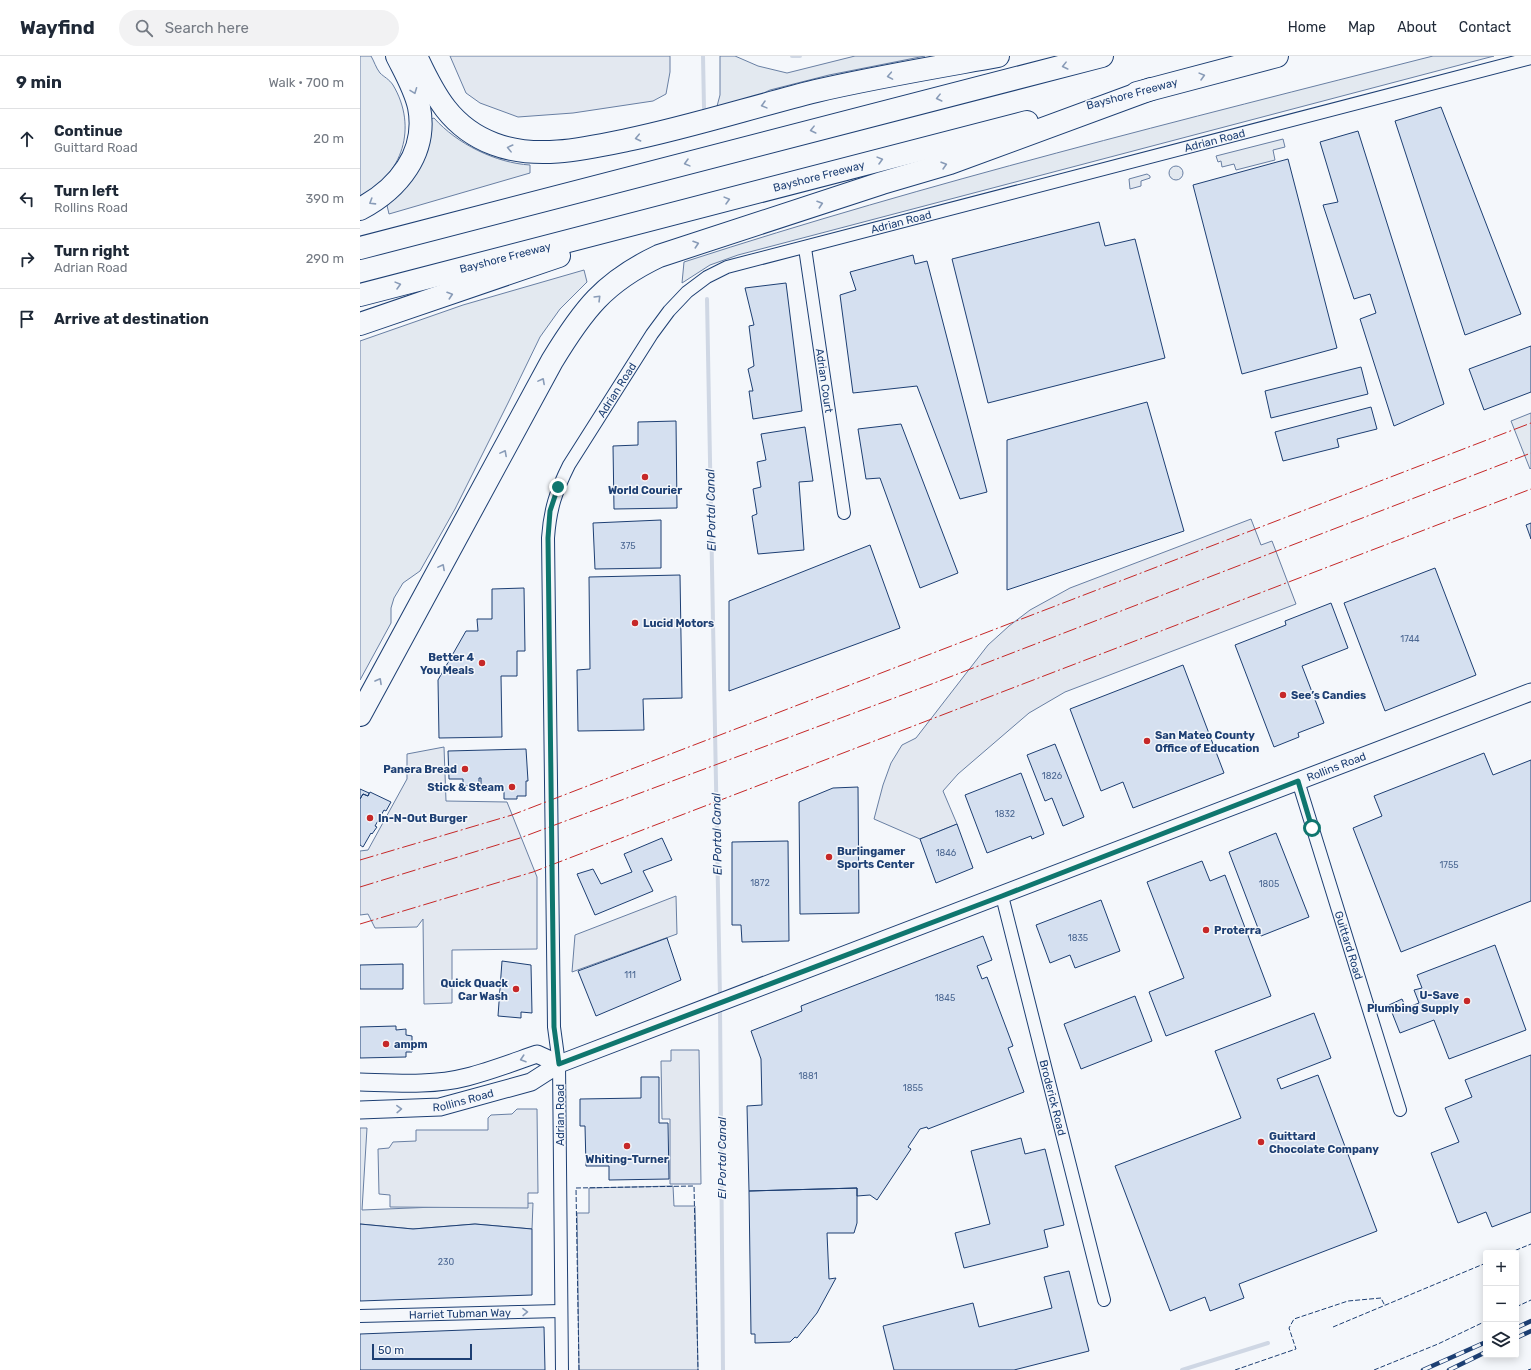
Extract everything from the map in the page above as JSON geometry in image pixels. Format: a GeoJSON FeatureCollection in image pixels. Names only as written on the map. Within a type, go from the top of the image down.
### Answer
{"type":"FeatureCollection","features":[{"type":"Feature","properties":{"kind":"highway"},"geometry":{"type":"LineString","coordinates":[[360,209],[384,194],[397,182],[408,167],[418,144],[420,121],[419,108],[411,85],[397,56]]}},
{"type":"Feature","properties":{"kind":"highway"},"geometry":{"type":"LineString","coordinates":[[416,56],[442,106],[458,123],[476,135],[494,144],[516,150],[539,152],[569,150],[661,133],[815,92],[873,79],[998,56]]}},
{"type":"Feature","properties":{"kind":"highway"},"geometry":{"type":"LineString","coordinates":[[360,248],[1102,56]]}},
{"type":"Feature","properties":{"kind":"highway","name":"Bayshore Freeway"},"geometry":{"type":"LineString","coordinates":[[360,295],[1277,56]]}},
{"type":"Feature","properties":{"kind":"highway"},"geometry":{"type":"LineString","coordinates":[[360,715],[552,361],[589,306],[610,286],[634,268],[659,256],[875,185],[950,163],[1151,90]]}},
{"type":"Feature","properties":{"kind":"highway"},"geometry":{"type":"LineString","coordinates":[[360,324],[476,286],[699,207]]}},
{"type":"Feature","properties":{"kind":"main road","name":"Rollins Road"},"geometry":{"type":"LineString","coordinates":[[360,1110],[440,1107],[530,1082],[559,1064],[1002,896],[1531,692]]}},
{"type":"Feature","properties":{"kind":"main road","name":"Rollins Road"},"geometry":{"type":"LineString","coordinates":[[360,1082],[442,1082],[467,1078],[538,1054],[559,1064]]}},
{"type":"Feature","properties":{"kind":"street","name":"Adrian Road"},"geometry":{"type":"LineString","coordinates":[[562,1370],[559,1064],[554,1027],[548,538],[550,511],[558,487],[569,465],[652,334],[669,311],[687,292],[707,277],[727,267],[805,248],[1531,58]]}},
{"type":"Feature","properties":{"kind":"street","name":"Adrian Court"},"geometry":{"type":"LineString","coordinates":[[805,248],[844,513]]}},
{"type":"Feature","properties":{"kind":"street","name":"Guittard Road"},"geometry":{"type":"LineString","coordinates":[[1298,781],[1400,1110]]}},
{"type":"Feature","properties":{"kind":"street","name":"Broderick Road"},"geometry":{"type":"LineString","coordinates":[[1002,896],[1104,1300]]}},
{"type":"Feature","properties":{"kind":"street","name":"Harriet Tubman Way"},"geometry":{"type":"LineString","coordinates":[[360,1316],[561,1311]]}},
{"type":"Feature","properties":{"kind":"shaded area"},"geometry":{"type":"Polygon","coordinates":[[[360,56],[371,56],[380,73],[393,85],[401,101],[405,133],[402,148],[396,163],[387,176],[375,187],[360,196],[360,56]]]}},
{"type":"Feature","properties":{"kind":"shaded area"},"geometry":{"type":"Polygon","coordinates":[[[450,56],[670,56],[670,72],[666,94],[653,101],[573,113],[518,117],[480,103],[466,93],[450,56]]]}},
{"type":"Feature","properties":{"kind":"shaded area"},"geometry":{"type":"Polygon","coordinates":[[[720,56],[735,56],[758,66],[787,73],[855,56],[925,56],[829,75],[770,90],[749,100],[716,110],[720,95],[720,56]]]}},
{"type":"Feature","properties":{"kind":"shaded area"},"geometry":{"type":"Polygon","coordinates":[[[1433,56],[1494,56],[738,255],[710,265],[682,283],[684,262],[777,233],[870,205],[1057,153],[1433,56]]]}},
{"type":"Feature","properties":{"kind":"shaded area"},"geometry":{"type":"Polygon","coordinates":[[[434,118],[454,136],[478,150],[504,160],[530,165],[530,173],[389,214],[386,201],[424,122],[434,118]]]}},
{"type":"Feature","properties":{"kind":"shaded area"},"geometry":{"type":"Polygon","coordinates":[[[1283,139],[1285,147],[1273,150],[1275,160],[1236,170],[1234,164],[1222,167],[1221,161],[1218,162],[1216,156],[1283,139]]]}},
{"type":"Feature","properties":{"kind":"shaded area"},"geometry":{"type":"Polygon","coordinates":[[[1176,166],[1181,168],[1183,173],[1181,178],[1176,180],[1171,178],[1169,173],[1171,168],[1176,166]]]}},
{"type":"Feature","properties":{"kind":"shaded area"},"geometry":{"type":"Polygon","coordinates":[[[1147,174],[1150,178],[1141,181],[1141,186],[1130,189],[1129,179],[1147,174]]]}},
{"type":"Feature","properties":{"kind":"shaded area"},"geometry":{"type":"Polygon","coordinates":[[[584,270],[587,282],[560,309],[540,337],[455,509],[420,571],[403,583],[394,598],[391,608],[391,623],[360,680],[360,341],[463,305],[584,270]]]}},
{"type":"Feature","properties":{"kind":"shaded area"},"geometry":{"type":"Polygon","coordinates":[[[1531,413],[1531,468],[1530,469],[1511,421],[1531,413]]]}},
{"type":"Feature","properties":{"kind":"shaded area"},"geometry":{"type":"Polygon","coordinates":[[[1251,519],[1261,545],[1272,541],[1296,604],[1065,692],[1029,713],[958,774],[943,791],[957,824],[920,839],[874,819],[883,785],[891,763],[902,745],[916,738],[988,645],[1009,626],[1030,610],[1070,588],[1251,519]]]}},
{"type":"Feature","properties":{"kind":"shaded area"},"geometry":{"type":"Polygon","coordinates":[[[444,747],[446,801],[507,802],[537,877],[537,949],[452,950],[452,1003],[424,1004],[423,919],[417,927],[375,928],[368,914],[360,915],[360,851],[368,850],[407,779],[407,754],[444,747]]]}},
{"type":"Feature","properties":{"kind":"shaded area"},"geometry":{"type":"Polygon","coordinates":[[[676,896],[677,934],[572,972],[575,935],[676,896]]]}},
{"type":"Feature","properties":{"kind":"shaded area"},"geometry":{"type":"Polygon","coordinates":[[[671,1050],[699,1050],[701,1184],[670,1184],[670,1119],[662,1119],[661,1061],[671,1061],[671,1050]]]}},
{"type":"Feature","properties":{"kind":"shaded area"},"geometry":{"type":"Polygon","coordinates":[[[517,1109],[537,1109],[538,1193],[528,1193],[528,1208],[390,1207],[390,1195],[379,1194],[378,1149],[389,1148],[393,1142],[416,1141],[416,1130],[488,1130],[488,1118],[491,1115],[512,1114],[517,1109]]]}},
{"type":"Feature","properties":{"kind":"shaded area"},"geometry":{"type":"Polygon","coordinates":[[[360,1128],[367,1128],[362,1210],[533,1203],[532,1229],[475,1224],[413,1229],[360,1224],[360,1128]]]}},
{"type":"Feature","properties":{"kind":"shaded area"},"geometry":{"type":"Polygon","coordinates":[[[673,1186],[674,1206],[695,1206],[698,1370],[579,1370],[577,1213],[589,1213],[589,1188],[673,1186]]]}},
{"type":"Feature","properties":{"kind":"building"},"geometry":{"type":"Polygon","coordinates":[[[1441,107],[1521,314],[1465,335],[1395,121],[1441,107]]]}},
{"type":"Feature","properties":{"kind":"building"},"geometry":{"type":"Polygon","coordinates":[[[1358,131],[1444,404],[1394,426],[1360,319],[1376,313],[1370,294],[1354,299],[1323,205],[1338,202],[1320,142],[1358,131]]]}},
{"type":"Feature","properties":{"kind":"building"},"geometry":{"type":"Polygon","coordinates":[[[1288,159],[1337,348],[1242,374],[1193,185],[1288,159]]]}},
{"type":"Feature","properties":{"kind":"building"},"geometry":{"type":"Polygon","coordinates":[[[1099,222],[1105,246],[1135,239],[1165,358],[988,403],[952,259],[1099,222]]]}},
{"type":"Feature","properties":{"kind":"building"},"geometry":{"type":"Polygon","coordinates":[[[913,255],[915,264],[927,261],[987,492],[960,499],[917,386],[853,393],[840,295],[856,290],[850,272],[913,255]]]}},
{"type":"Feature","properties":{"kind":"building"},"geometry":{"type":"Polygon","coordinates":[[[786,283],[802,411],[753,419],[749,391],[753,391],[748,369],[754,366],[749,326],[754,325],[745,288],[786,283]]]}},
{"type":"Feature","properties":{"kind":"building"},"geometry":{"type":"Polygon","coordinates":[[[1531,346],[1531,392],[1484,410],[1469,369],[1531,346]]]}},
{"type":"Feature","properties":{"kind":"building"},"geometry":{"type":"Polygon","coordinates":[[[1361,367],[1368,394],[1271,418],[1265,391],[1361,367]]]}},
{"type":"Feature","properties":{"kind":"building"},"geometry":{"type":"Polygon","coordinates":[[[1147,402],[1184,531],[1007,590],[1007,440],[1147,402]]]}},
{"type":"Feature","properties":{"kind":"building"},"geometry":{"type":"Polygon","coordinates":[[[1371,407],[1377,429],[1337,439],[1339,447],[1283,461],[1275,432],[1371,407]]]}},
{"type":"Feature","properties":{"kind":"building","name":"World Courier"},"geometry":{"type":"Polygon","coordinates":[[[676,421],[677,508],[614,509],[613,446],[638,445],[638,422],[676,421]]]}},
{"type":"Feature","properties":{"kind":"building"},"geometry":{"type":"Polygon","coordinates":[[[901,424],[958,573],[920,588],[880,478],[866,479],[858,429],[901,424]]]}},
{"type":"Feature","properties":{"kind":"building"},"geometry":{"type":"Polygon","coordinates":[[[805,427],[813,481],[799,482],[804,550],[758,554],[752,516],[757,514],[753,489],[761,487],[757,462],[766,460],[761,434],[805,427]]]}},
{"type":"Feature","properties":{"kind":"building"},"geometry":{"type":"Polygon","coordinates":[[[661,520],[661,568],[595,569],[593,523],[661,520]]]}},
{"type":"Feature","properties":{"kind":"building"},"geometry":{"type":"Polygon","coordinates":[[[1531,523],[1531,539],[1526,525],[1531,523]]]}},
{"type":"Feature","properties":{"kind":"building"},"geometry":{"type":"Polygon","coordinates":[[[870,545],[900,628],[729,691],[729,601],[870,545]]]}},
{"type":"Feature","properties":{"kind":"building"},"geometry":{"type":"Polygon","coordinates":[[[1435,568],[1476,675],[1385,711],[1344,603],[1435,568]]]}},
{"type":"Feature","properties":{"kind":"building","name":"Lucid Motors"},"geometry":{"type":"Polygon","coordinates":[[[680,575],[682,698],[643,699],[644,730],[578,731],[577,670],[590,669],[589,577],[680,575]]]}},
{"type":"Feature","properties":{"kind":"building","name":"Better 4 You Meals"},"geometry":{"type":"Polygon","coordinates":[[[524,588],[525,651],[517,651],[517,676],[501,676],[502,737],[439,738],[438,680],[466,631],[478,631],[477,619],[492,619],[492,589],[524,588]]]}},
{"type":"Feature","properties":{"kind":"building","name":"See’s Candies"},"geometry":{"type":"Polygon","coordinates":[[[1331,603],[1348,648],[1302,666],[1324,723],[1298,733],[1299,737],[1274,747],[1235,645],[1286,625],[1285,621],[1331,603]]]}},
{"type":"Feature","properties":{"kind":"building","name":"San Mateo County Office of Education"},"geometry":{"type":"Polygon","coordinates":[[[1183,665],[1224,773],[1133,808],[1123,782],[1101,791],[1070,709],[1183,665]]]}},
{"type":"Feature","properties":{"kind":"building"},"geometry":{"type":"Polygon","coordinates":[[[1055,744],[1084,817],[1063,826],[1052,798],[1045,801],[1027,755],[1055,744]]]}},
{"type":"Feature","properties":{"kind":"building"},"geometry":{"type":"Polygon","coordinates":[[[526,749],[528,781],[526,781],[526,796],[517,796],[517,799],[504,799],[504,791],[481,791],[481,778],[479,778],[479,785],[463,786],[463,779],[449,779],[448,751],[526,749]]]}},
{"type":"Feature","properties":{"kind":"building"},"geometry":{"type":"Polygon","coordinates":[[[1484,753],[1493,775],[1531,760],[1531,901],[1401,952],[1353,828],[1382,816],[1374,796],[1484,753]]]}},
{"type":"Feature","properties":{"kind":"building"},"geometry":{"type":"Polygon","coordinates":[[[1021,773],[1044,834],[1032,839],[1031,836],[987,853],[965,795],[1021,773]]]}},
{"type":"Feature","properties":{"kind":"building","name":"Burlingamer Sports Center"},"geometry":{"type":"Polygon","coordinates":[[[858,787],[859,913],[800,914],[799,802],[833,788],[858,787]]]}},
{"type":"Feature","properties":{"kind":"building"},"geometry":{"type":"Polygon","coordinates":[[[360,789],[369,793],[368,796],[363,794],[360,799],[360,789]]]}},
{"type":"Feature","properties":{"kind":"building","name":"In-N-Out Burger"},"geometry":{"type":"Polygon","coordinates":[[[370,792],[391,802],[386,811],[384,810],[375,826],[377,827],[372,834],[371,833],[363,847],[360,845],[360,799],[363,794],[368,796],[370,792]]]}},
{"type":"Feature","properties":{"kind":"building"},"geometry":{"type":"Polygon","coordinates":[[[957,824],[973,868],[936,883],[920,839],[957,824]]]}},
{"type":"Feature","properties":{"kind":"building"},"geometry":{"type":"Polygon","coordinates":[[[1276,833],[1309,917],[1261,936],[1229,852],[1276,833]]]}},
{"type":"Feature","properties":{"kind":"building"},"geometry":{"type":"Polygon","coordinates":[[[662,838],[672,860],[643,871],[653,891],[595,915],[577,874],[593,869],[601,884],[632,872],[624,854],[662,838]]]}},
{"type":"Feature","properties":{"kind":"building"},"geometry":{"type":"Polygon","coordinates":[[[788,841],[789,941],[742,942],[741,925],[732,925],[732,842],[788,841]]]}},
{"type":"Feature","properties":{"kind":"building","name":"Proterra"},"geometry":{"type":"Polygon","coordinates":[[[1202,861],[1210,881],[1225,875],[1271,996],[1166,1036],[1149,992],[1184,978],[1147,882],[1202,861]]]}},
{"type":"Feature","properties":{"kind":"building"},"geometry":{"type":"Polygon","coordinates":[[[1101,900],[1120,951],[1075,968],[1070,955],[1050,963],[1036,925],[1101,900]]]}},
{"type":"Feature","properties":{"kind":"building"},"geometry":{"type":"Polygon","coordinates":[[[983,936],[992,960],[977,966],[982,979],[987,977],[1013,1046],[1008,1048],[1024,1092],[928,1129],[927,1127],[920,1129],[908,1147],[911,1149],[877,1200],[870,1195],[857,1196],[857,1188],[749,1191],[747,1106],[762,1105],[761,1059],[751,1031],[802,1011],[801,1006],[983,936]]]}},
{"type":"Feature","properties":{"kind":"building"},"geometry":{"type":"Polygon","coordinates":[[[667,938],[681,980],[596,1016],[578,971],[667,938]]]}},
{"type":"Feature","properties":{"kind":"building","name":"U-Save Plumbing Supply"},"geometry":{"type":"Polygon","coordinates":[[[1495,945],[1526,1030],[1449,1059],[1434,1020],[1400,1033],[1389,1005],[1402,999],[1406,1008],[1419,1003],[1414,990],[1422,988],[1417,975],[1495,945]]]}},
{"type":"Feature","properties":{"kind":"building","name":"Quick Quack Car Wash"},"geometry":{"type":"Polygon","coordinates":[[[502,961],[531,965],[532,1013],[521,1012],[521,1018],[498,1016],[502,961]]]}},
{"type":"Feature","properties":{"kind":"building"},"geometry":{"type":"Polygon","coordinates":[[[403,964],[403,989],[360,989],[360,965],[403,964]]]}},
{"type":"Feature","properties":{"kind":"building"},"geometry":{"type":"Polygon","coordinates":[[[1135,996],[1152,1041],[1081,1069],[1064,1024],[1135,996]]]}},
{"type":"Feature","properties":{"kind":"building","name":"Guittard Chocolate Company"},"geometry":{"type":"Polygon","coordinates":[[[1314,1013],[1331,1058],[1277,1079],[1281,1089],[1318,1075],[1377,1231],[1239,1284],[1244,1298],[1210,1311],[1205,1297],[1170,1311],[1115,1166],[1241,1118],[1215,1051],[1314,1013]]]}},
{"type":"Feature","properties":{"kind":"building","name":"ampm"},"geometry":{"type":"Polygon","coordinates":[[[396,1026],[396,1030],[406,1029],[406,1035],[412,1036],[412,1052],[406,1052],[406,1057],[360,1058],[360,1027],[396,1026]]]}},
{"type":"Feature","properties":{"kind":"building"},"geometry":{"type":"Polygon","coordinates":[[[1531,1055],[1531,1212],[1492,1227],[1486,1212],[1458,1223],[1431,1153],[1459,1142],[1445,1108],[1472,1097],[1465,1080],[1531,1055]]]}},
{"type":"Feature","properties":{"kind":"building","name":"Whiting-Turner"},"geometry":{"type":"Polygon","coordinates":[[[641,1077],[659,1077],[659,1123],[668,1123],[669,1179],[609,1180],[609,1166],[586,1166],[585,1126],[580,1126],[580,1099],[641,1098],[641,1077]]]}},
{"type":"Feature","properties":{"kind":"building"},"geometry":{"type":"Polygon","coordinates":[[[1021,1138],[1025,1154],[1045,1149],[1064,1225],[1044,1230],[1048,1247],[964,1268],[955,1233],[990,1224],[971,1151],[1021,1138]]]}},
{"type":"Feature","properties":{"kind":"building"},"geometry":{"type":"Polygon","coordinates":[[[857,1188],[857,1223],[854,1233],[827,1233],[829,1279],[836,1278],[817,1313],[797,1338],[795,1337],[790,1342],[755,1343],[755,1334],[751,1334],[749,1191],[857,1188]]]}},
{"type":"Feature","properties":{"kind":"building"},"geometry":{"type":"Polygon","coordinates":[[[360,1224],[413,1229],[475,1224],[532,1229],[532,1295],[360,1301],[360,1224]]]}},
{"type":"Feature","properties":{"kind":"building"},"geometry":{"type":"Polygon","coordinates":[[[1069,1271],[1089,1351],[1014,1370],[894,1370],[883,1326],[973,1303],[979,1327],[1052,1308],[1044,1277],[1069,1271]]]}},
{"type":"Feature","properties":{"kind":"building"},"geometry":{"type":"Polygon","coordinates":[[[544,1327],[545,1370],[360,1370],[360,1334],[544,1327]]]}},
{"type":"Feature","properties":{"kind":"waterway","name":"El Portal Canal"},"geometry":{"type":"LineString","coordinates":[[703,56],[704,108]]}},
{"type":"Feature","properties":{"kind":"waterway"},"geometry":{"type":"LineString","coordinates":[[792,56],[800,56]]}},
{"type":"Feature","properties":{"kind":"waterway","name":"El Portal Canal"},"geometry":{"type":"LineString","coordinates":[[707,299],[720,998]]}},
{"type":"Feature","properties":{"kind":"waterway","name":"El Portal Canal"},"geometry":{"type":"LineString","coordinates":[[720,1006],[723,1370]]}},
{"type":"Feature","properties":{"kind":"waterway"},"geometry":{"type":"LineString","coordinates":[[1182,1370],[1268,1343]]}},
{"type":"Feature","properties":{"kind":"railway"},"geometry":{"type":"LineString","coordinates":[[1519,1327],[1531,1321]]}},
{"type":"Feature","properties":{"kind":"railway"},"geometry":{"type":"LineString","coordinates":[[1519,1337],[1531,1331]]}},
{"type":"Feature","properties":{"kind":"railway"},"geometry":{"type":"LineString","coordinates":[[1423,1370],[1483,1343]]}},
{"type":"Feature","properties":{"kind":"railway"},"geometry":{"type":"LineString","coordinates":[[1449,1370],[1483,1353]]}},
{"type":"Feature","properties":{"kind":"fence"},"geometry":{"type":"LineString","coordinates":[[579,1370],[576,1188],[694,1186],[698,1370]]}},
{"type":"Feature","properties":{"kind":"fence"},"geometry":{"type":"LineString","coordinates":[[1516,1250],[1531,1244]]}},
{"type":"Feature","properties":{"kind":"fence"},"geometry":{"type":"LineString","coordinates":[[1333,1327],[1483,1264]]}},
{"type":"Feature","properties":{"kind":"fence"},"geometry":{"type":"LineString","coordinates":[[1235,1370],[1296,1349],[1289,1328],[1294,1319],[1348,1301],[1381,1298],[1385,1306]]}},
{"type":"Feature","properties":{"kind":"fence"},"geometry":{"type":"LineString","coordinates":[[1519,1306],[1531,1300]]}},
{"type":"Feature","properties":{"kind":"fence"},"geometry":{"type":"LineString","coordinates":[[1374,1370],[1438,1344],[1484,1322]]}},
{"type":"Feature","properties":{"kind":"power"},"geometry":{"type":"LineString","coordinates":[[360,860],[512,815],[1531,423]]}},
{"type":"Feature","properties":{"kind":"power"},"geometry":{"type":"LineString","coordinates":[[360,887],[520,838],[929,685],[1531,453]]}},
{"type":"Feature","properties":{"kind":"power"},"geometry":{"type":"LineString","coordinates":[[360,924],[533,872],[1531,489]]}},
{"type":"Feature","properties":{"kind":"place","name":"World Courier"},"geometry":{"type":"Point","coordinates":[645,477]}},
{"type":"Feature","properties":{"kind":"place","name":"Lucid Motors"},"geometry":{"type":"Point","coordinates":[635,623]}},
{"type":"Feature","properties":{"kind":"place","name":"Better 4 You Meals"},"geometry":{"type":"Point","coordinates":[482,663]}},
{"type":"Feature","properties":{"kind":"place","name":"See’s Candies"},"geometry":{"type":"Point","coordinates":[1283,695]}},
{"type":"Feature","properties":{"kind":"place","name":"San Mateo County Office of Education"},"geometry":{"type":"Point","coordinates":[1147,741]}},
{"type":"Feature","properties":{"kind":"place","name":"Panera Bread"},"geometry":{"type":"Point","coordinates":[465,769]}},
{"type":"Feature","properties":{"kind":"place","name":"Stick & Steam"},"geometry":{"type":"Point","coordinates":[512,787]}},
{"type":"Feature","properties":{"kind":"place","name":"In-N-Out Burger"},"geometry":{"type":"Point","coordinates":[370,818]}},
{"type":"Feature","properties":{"kind":"place","name":"Burlingamer Sports Center"},"geometry":{"type":"Point","coordinates":[829,857]}},
{"type":"Feature","properties":{"kind":"place","name":"Proterra"},"geometry":{"type":"Point","coordinates":[1206,930]}},
{"type":"Feature","properties":{"kind":"place","name":"Quick Quack Car Wash"},"geometry":{"type":"Point","coordinates":[516,989]}},
{"type":"Feature","properties":{"kind":"place","name":"U-Save Plumbing Supply"},"geometry":{"type":"Point","coordinates":[1467,1001]}},
{"type":"Feature","properties":{"kind":"place","name":"ampm"},"geometry":{"type":"Point","coordinates":[386,1044]}},
{"type":"Feature","properties":{"kind":"place","name":"Guittard Chocolate Company"},"geometry":{"type":"Point","coordinates":[1261,1142]}},
{"type":"Feature","properties":{"kind":"place","name":"Whiting-Turner"},"geometry":{"type":"Point","coordinates":[627,1146]}},
{"type":"Feature","properties":{"kind":"route"},"geometry":{"type":"LineString","coordinates":[[558,487],[550,511],[548,538],[554,1027],[559,1064],[1002,896],[1298,781],[1312,828]]}}]}
